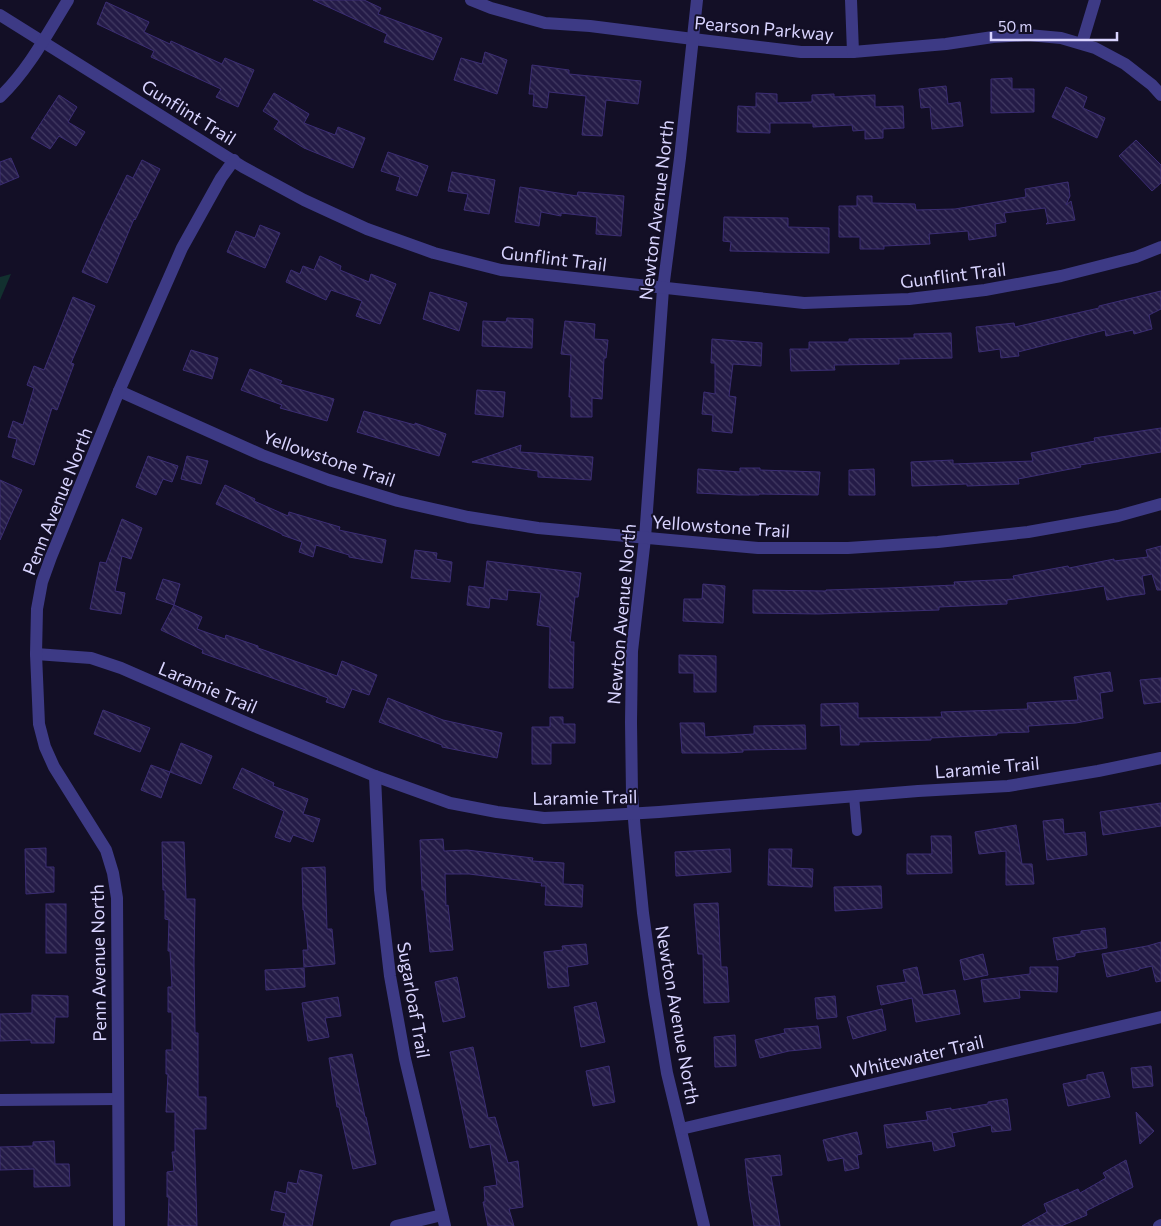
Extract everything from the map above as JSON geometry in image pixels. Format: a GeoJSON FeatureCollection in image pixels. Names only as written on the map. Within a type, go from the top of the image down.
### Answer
{"type":"FeatureCollection","features":[{"type":"Feature","properties":{"kind":"street"},"geometry":{"type":"LineString","coordinates":[[0,97],[31,60],[68,0]]}},
{"type":"Feature","properties":{"kind":"street","name":"Pearson Parkway"},"geometry":{"type":"LineString","coordinates":[[471,0],[491,8],[545,23],[590,26],[801,52],[853,52],[1028,35],[1061,38],[1095,48],[1125,64],[1152,85],[1161,95]]}},
{"type":"Feature","properties":{"kind":"street","name":"Newton Avenue North"},"geometry":{"type":"LineString","coordinates":[[697,0],[664,288],[645,538],[632,651],[631,722],[632,794],[643,913],[654,994],[667,1073],[704,1226]]}},
{"type":"Feature","properties":{"kind":"street"},"geometry":{"type":"LineString","coordinates":[[851,0],[853,52]]}},
{"type":"Feature","properties":{"kind":"street"},"geometry":{"type":"LineString","coordinates":[[1082,43],[1096,0]]}},
{"type":"Feature","properties":{"kind":"street","name":"Gunflint Trail"},"geometry":{"type":"LineString","coordinates":[[0,16],[243,167],[304,200],[367,229],[434,252],[501,270],[804,303],[909,299],[985,290],[1061,276],[1136,257],[1161,247]]}},
{"type":"Feature","properties":{"kind":"street","name":"Penn Avenue North"},"geometry":{"type":"LineString","coordinates":[[119,1226],[116,898],[113,873],[106,850],[54,767],[45,747],[39,724],[36,654],[37,609],[42,582],[55,547],[182,248],[221,178],[234,160]]}},
{"type":"Feature","properties":{"kind":"street","name":"Yellowstone Trail"},"geometry":{"type":"LineString","coordinates":[[120,391],[262,455],[330,480],[398,501],[468,517],[538,528],[758,548],[848,548],[938,542],[1037,530],[1118,516],[1161,504]]}},
{"type":"Feature","properties":{"kind":"street","name":"Laramie Trail"},"geometry":{"type":"LineString","coordinates":[[36,654],[91,658],[375,776],[450,803],[544,818],[634,814],[918,791],[1008,786],[1161,758]]}},
{"type":"Feature","properties":{"kind":"street","name":"Sugarloaf Trail"},"geometry":{"type":"LineString","coordinates":[[375,776],[380,890],[390,976],[406,1059],[443,1220]]}},
{"type":"Feature","properties":{"kind":"street","name":"Whitewater Trail"},"geometry":{"type":"LineString","coordinates":[[681,1129],[1161,1017]]}},
{"type":"Feature","properties":{"kind":"street"},"geometry":{"type":"LineString","coordinates":[[0,1100],[118,1099]]}},
{"type":"Feature","properties":{"kind":"street"},"geometry":{"type":"LineString","coordinates":[[396,1226],[443,1220]]}},
{"type":"Feature","properties":{"kind":"lane"},"geometry":{"type":"LineString","coordinates":[[854,796],[857,831]]}},
{"type":"Feature","properties":{"kind":"green space"},"geometry":{"type":"Polygon","coordinates":[[[11,274],[0,300],[0,277],[11,274]]]}},
{"type":"Feature","properties":{"kind":"building"},"geometry":{"type":"Polygon","coordinates":[[[313,0],[364,0],[381,8],[378,14],[442,38],[433,60],[384,42],[387,34],[313,0]]]}},
{"type":"Feature","properties":{"kind":"building"},"geometry":{"type":"Polygon","coordinates":[[[106,2],[149,22],[144,32],[170,44],[171,41],[222,64],[225,58],[254,70],[238,107],[216,97],[221,89],[151,57],[154,51],[97,24],[106,2]]]}},
{"type":"Feature","properties":{"kind":"building"},"geometry":{"type":"Polygon","coordinates":[[[485,52],[507,60],[497,94],[454,80],[461,58],[482,64],[485,52]]]}},
{"type":"Feature","properties":{"kind":"building"},"geometry":{"type":"Polygon","coordinates":[[[532,65],[569,70],[569,74],[641,81],[638,104],[606,100],[602,136],[582,135],[586,96],[549,92],[547,108],[533,106],[534,94],[529,94],[532,65]]]}},
{"type":"Feature","properties":{"kind":"building"},"geometry":{"type":"Polygon","coordinates":[[[1012,78],[1012,89],[1034,89],[1034,112],[991,113],[991,79],[1012,78]]]}},
{"type":"Feature","properties":{"kind":"building"},"geometry":{"type":"Polygon","coordinates":[[[946,86],[948,104],[960,102],[963,126],[932,129],[930,107],[921,108],[919,89],[946,86]]]}},
{"type":"Feature","properties":{"kind":"building"},"geometry":{"type":"Polygon","coordinates":[[[1066,87],[1087,97],[1083,108],[1105,118],[1097,138],[1052,117],[1066,87]]]}},
{"type":"Feature","properties":{"kind":"building"},"geometry":{"type":"Polygon","coordinates":[[[274,93],[309,114],[304,123],[335,135],[338,127],[365,138],[353,168],[304,148],[274,129],[279,121],[263,111],[274,93]]]}},
{"type":"Feature","properties":{"kind":"building"},"geometry":{"type":"Polygon","coordinates":[[[756,93],[777,94],[777,103],[812,102],[812,95],[834,94],[834,97],[875,95],[875,107],[903,106],[904,128],[883,129],[883,138],[865,139],[865,130],[853,131],[852,125],[813,127],[813,123],[770,123],[770,133],[737,132],[738,106],[756,107],[756,93]]]}},
{"type":"Feature","properties":{"kind":"building"},"geometry":{"type":"Polygon","coordinates":[[[59,95],[77,107],[68,122],[85,132],[76,146],[59,136],[50,149],[31,138],[59,95]]]}},
{"type":"Feature","properties":{"kind":"building"},"geometry":{"type":"Polygon","coordinates":[[[1136,140],[1161,165],[1161,183],[1152,191],[1119,156],[1136,140]]]}},
{"type":"Feature","properties":{"kind":"building"},"geometry":{"type":"Polygon","coordinates":[[[388,152],[428,166],[417,196],[396,190],[400,177],[381,171],[388,152]]]}},
{"type":"Feature","properties":{"kind":"building"},"geometry":{"type":"Polygon","coordinates":[[[11,158],[19,177],[0,185],[0,162],[11,158]]]}},
{"type":"Feature","properties":{"kind":"building"},"geometry":{"type":"Polygon","coordinates":[[[142,160],[160,169],[134,219],[107,283],[82,272],[127,175],[133,178],[142,160]]]}},
{"type":"Feature","properties":{"kind":"building"},"geometry":{"type":"Polygon","coordinates":[[[452,172],[495,180],[489,214],[464,210],[468,194],[448,191],[452,172]]]}},
{"type":"Feature","properties":{"kind":"building"},"geometry":{"type":"Polygon","coordinates":[[[1068,182],[1070,196],[1066,205],[1071,201],[1075,220],[1046,224],[1048,222],[1045,208],[1004,213],[1006,222],[995,224],[996,236],[969,240],[968,231],[929,234],[930,244],[884,246],[884,249],[860,249],[860,237],[839,237],[839,206],[857,206],[857,196],[872,196],[872,203],[915,204],[916,210],[955,209],[1026,197],[1025,189],[1068,182]]]}},
{"type":"Feature","properties":{"kind":"building"},"geometry":{"type":"Polygon","coordinates":[[[520,187],[577,196],[578,192],[624,196],[621,236],[596,234],[597,217],[561,213],[561,216],[541,212],[539,226],[515,222],[520,187]]]}},
{"type":"Feature","properties":{"kind":"building"},"geometry":{"type":"Polygon","coordinates":[[[724,217],[788,218],[788,227],[829,228],[829,253],[730,251],[731,242],[723,241],[724,217]]]}},
{"type":"Feature","properties":{"kind":"building"},"geometry":{"type":"Polygon","coordinates":[[[260,225],[280,233],[265,268],[227,252],[236,231],[255,238],[260,225]]]}},
{"type":"Feature","properties":{"kind":"building"},"geometry":{"type":"Polygon","coordinates":[[[320,256],[341,266],[340,270],[369,282],[371,274],[396,284],[380,324],[356,316],[362,301],[331,290],[326,300],[286,282],[291,270],[300,274],[303,266],[314,270],[320,256]]]}},
{"type":"Feature","properties":{"kind":"building"},"geometry":{"type":"Polygon","coordinates":[[[1161,291],[1161,309],[1149,315],[1152,329],[1134,334],[1133,330],[1106,336],[1105,330],[1018,352],[1019,356],[1001,358],[1000,349],[979,352],[976,327],[1014,323],[1015,327],[1099,308],[1099,306],[1161,291]]]}},
{"type":"Feature","properties":{"kind":"building"},"geometry":{"type":"Polygon","coordinates":[[[430,292],[467,303],[459,331],[423,319],[430,292]]]}},
{"type":"Feature","properties":{"kind":"building"},"geometry":{"type":"Polygon","coordinates":[[[73,297],[95,306],[71,363],[74,364],[57,410],[52,408],[34,465],[12,457],[17,439],[8,437],[13,421],[23,425],[34,388],[27,385],[34,366],[44,370],[73,297]]]}},
{"type":"Feature","properties":{"kind":"building"},"geometry":{"type":"Polygon","coordinates":[[[507,318],[533,319],[532,348],[482,346],[483,321],[506,322],[507,318]]]}},
{"type":"Feature","properties":{"kind":"building"},"geometry":{"type":"Polygon","coordinates":[[[565,321],[595,324],[594,339],[608,340],[606,358],[604,358],[602,399],[592,398],[592,417],[571,417],[571,397],[569,397],[571,355],[561,354],[565,321]]]}},
{"type":"Feature","properties":{"kind":"building"},"geometry":{"type":"Polygon","coordinates":[[[951,333],[952,358],[899,359],[899,364],[834,365],[835,370],[791,371],[790,349],[809,349],[809,342],[849,342],[849,339],[914,338],[914,334],[951,333]]]}},
{"type":"Feature","properties":{"kind":"building"},"geometry":{"type":"Polygon","coordinates":[[[712,339],[762,343],[761,366],[733,364],[729,396],[736,397],[732,433],[712,431],[713,415],[702,414],[704,392],[715,394],[715,363],[711,363],[712,339]]]}},
{"type":"Feature","properties":{"kind":"building"},"geometry":{"type":"Polygon","coordinates":[[[191,350],[218,358],[212,379],[183,370],[191,350]]]}},
{"type":"Feature","properties":{"kind":"building"},"geometry":{"type":"Polygon","coordinates":[[[250,369],[282,381],[280,384],[334,399],[327,421],[280,408],[282,405],[241,390],[250,369]]]}},
{"type":"Feature","properties":{"kind":"building"},"geometry":{"type":"Polygon","coordinates":[[[477,390],[505,392],[503,417],[475,414],[477,390]]]}},
{"type":"Feature","properties":{"kind":"building"},"geometry":{"type":"Polygon","coordinates":[[[364,411],[415,425],[415,423],[446,434],[439,456],[357,432],[364,411]]]}},
{"type":"Feature","properties":{"kind":"building"},"geometry":{"type":"Polygon","coordinates":[[[1161,428],[1161,452],[1080,465],[1081,467],[1018,479],[1019,484],[912,486],[911,462],[953,460],[953,464],[1033,461],[1031,453],[1095,441],[1094,438],[1161,428]]]}},
{"type":"Feature","properties":{"kind":"building"},"geometry":{"type":"Polygon","coordinates":[[[521,445],[520,452],[593,457],[591,480],[538,477],[538,471],[472,462],[521,445]]]}},
{"type":"Feature","properties":{"kind":"building"},"geometry":{"type":"Polygon","coordinates":[[[148,456],[178,466],[172,482],[163,479],[156,495],[136,487],[148,456]]]}},
{"type":"Feature","properties":{"kind":"building"},"geometry":{"type":"Polygon","coordinates":[[[187,456],[208,461],[201,484],[181,479],[187,456]]]}},
{"type":"Feature","properties":{"kind":"building"},"geometry":{"type":"Polygon","coordinates":[[[740,468],[820,472],[818,495],[697,493],[698,469],[740,472],[740,468]]]}},
{"type":"Feature","properties":{"kind":"building"},"geometry":{"type":"Polygon","coordinates":[[[874,469],[875,495],[849,495],[849,470],[874,469]]]}},
{"type":"Feature","properties":{"kind":"building"},"geometry":{"type":"Polygon","coordinates":[[[0,480],[22,490],[0,540],[0,480]]]}},
{"type":"Feature","properties":{"kind":"building"},"geometry":{"type":"Polygon","coordinates":[[[225,485],[255,499],[254,501],[288,516],[289,512],[340,527],[339,530],[386,540],[382,563],[349,557],[349,555],[316,545],[313,557],[299,552],[302,542],[282,535],[216,504],[225,485]]]}},
{"type":"Feature","properties":{"kind":"building"},"geometry":{"type":"Polygon","coordinates":[[[122,519],[142,528],[131,559],[122,556],[115,591],[125,593],[121,614],[90,609],[100,562],[106,563],[122,519]]]}},
{"type":"Feature","properties":{"kind":"building"},"geometry":{"type":"Polygon","coordinates":[[[1161,546],[1161,590],[1157,590],[1152,574],[1142,576],[1145,594],[1107,600],[1104,586],[1007,600],[1007,604],[939,607],[939,610],[818,614],[753,613],[753,590],[826,591],[955,585],[954,582],[1014,579],[1013,576],[1068,566],[1069,568],[1114,559],[1114,561],[1148,557],[1146,550],[1161,546]]]}},
{"type":"Feature","properties":{"kind":"building"},"geometry":{"type":"Polygon","coordinates":[[[415,550],[437,553],[436,559],[452,562],[450,582],[411,578],[415,550]]]}},
{"type":"Feature","properties":{"kind":"building"},"geometry":{"type":"Polygon","coordinates":[[[487,561],[581,573],[578,597],[575,597],[570,642],[574,642],[573,688],[549,688],[550,627],[537,625],[541,593],[508,590],[507,600],[490,598],[489,608],[467,605],[469,586],[484,588],[487,561]]]}},
{"type":"Feature","properties":{"kind":"building"},"geometry":{"type":"Polygon","coordinates":[[[163,579],[180,584],[174,605],[156,599],[163,579]]]}},
{"type":"Feature","properties":{"kind":"building"},"geometry":{"type":"Polygon","coordinates":[[[703,584],[725,586],[723,623],[683,621],[684,599],[702,599],[703,584]]]}},
{"type":"Feature","properties":{"kind":"building"},"geometry":{"type":"Polygon","coordinates":[[[174,605],[202,617],[197,629],[225,639],[226,635],[337,676],[342,661],[377,675],[369,695],[352,689],[344,708],[326,702],[328,698],[202,653],[203,650],[161,630],[174,605]]]}},
{"type":"Feature","properties":{"kind":"building"},"geometry":{"type":"Polygon","coordinates":[[[679,655],[716,656],[716,692],[694,692],[694,673],[679,673],[679,655]]]}},
{"type":"Feature","properties":{"kind":"building"},"geometry":{"type":"Polygon","coordinates":[[[1110,672],[1113,691],[1100,693],[1103,718],[1076,723],[1028,726],[1029,732],[931,738],[931,740],[859,742],[859,745],[841,745],[840,725],[821,726],[821,704],[858,703],[858,718],[942,717],[941,712],[1028,709],[1027,703],[1078,700],[1074,677],[1110,672]]]}},
{"type":"Feature","properties":{"kind":"building"},"geometry":{"type":"Polygon","coordinates":[[[1161,678],[1161,702],[1144,704],[1140,680],[1161,678]]]}},
{"type":"Feature","properties":{"kind":"building"},"geometry":{"type":"Polygon","coordinates":[[[388,698],[443,720],[502,733],[497,758],[442,747],[442,745],[379,722],[388,698]]]}},
{"type":"Feature","properties":{"kind":"building"},"geometry":{"type":"Polygon","coordinates":[[[103,710],[150,728],[140,752],[94,734],[103,710]]]}},
{"type":"Feature","properties":{"kind":"building"},"geometry":{"type":"Polygon","coordinates":[[[550,717],[563,717],[563,724],[575,724],[575,743],[551,743],[551,764],[532,764],[532,727],[550,727],[550,717]]]}},
{"type":"Feature","properties":{"kind":"building"},"geometry":{"type":"Polygon","coordinates":[[[680,723],[704,723],[705,737],[754,734],[754,726],[805,725],[806,749],[682,753],[680,723]]]}},
{"type":"Feature","properties":{"kind":"building"},"geometry":{"type":"Polygon","coordinates":[[[181,743],[212,756],[201,784],[170,772],[181,743]]]}},
{"type":"Feature","properties":{"kind":"building"},"geometry":{"type":"Polygon","coordinates":[[[151,765],[170,772],[161,798],[141,790],[151,765]]]}},
{"type":"Feature","properties":{"kind":"building"},"geometry":{"type":"Polygon","coordinates":[[[242,768],[274,783],[273,786],[308,799],[303,814],[320,819],[313,842],[293,835],[290,842],[275,837],[284,811],[233,788],[242,768]]]}},
{"type":"Feature","properties":{"kind":"building"},"geometry":{"type":"Polygon","coordinates":[[[1161,803],[1161,826],[1103,835],[1100,812],[1161,803]]]}},
{"type":"Feature","properties":{"kind":"building"},"geometry":{"type":"Polygon","coordinates":[[[1063,819],[1064,834],[1085,832],[1087,855],[1047,860],[1043,821],[1063,819]]]}},
{"type":"Feature","properties":{"kind":"building"},"geometry":{"type":"Polygon","coordinates":[[[1016,825],[1022,864],[1032,864],[1034,884],[1006,885],[1006,851],[979,854],[975,832],[1016,825]]]}},
{"type":"Feature","properties":{"kind":"building"},"geometry":{"type":"Polygon","coordinates":[[[931,836],[951,836],[952,873],[907,874],[907,854],[932,854],[931,836]]]}},
{"type":"Feature","properties":{"kind":"building"},"geometry":{"type":"Polygon","coordinates":[[[443,839],[444,851],[467,850],[533,858],[532,861],[564,863],[563,884],[583,885],[582,907],[545,905],[546,886],[541,886],[542,883],[469,874],[445,874],[446,906],[448,905],[453,950],[430,952],[424,890],[422,890],[420,840],[443,839]]]}},
{"type":"Feature","properties":{"kind":"building"},"geometry":{"type":"Polygon","coordinates":[[[162,842],[184,842],[186,899],[195,899],[195,1033],[198,1033],[198,1097],[206,1097],[206,1129],[194,1129],[197,1226],[168,1226],[169,1197],[167,1197],[167,1172],[174,1171],[172,1152],[175,1152],[175,1112],[166,1112],[168,1074],[166,1074],[166,1050],[172,1050],[172,1012],[168,1012],[168,987],[172,987],[170,951],[168,951],[169,920],[165,919],[165,890],[163,890],[162,842]]]}},
{"type":"Feature","properties":{"kind":"building"},"geometry":{"type":"Polygon","coordinates":[[[46,848],[46,867],[54,867],[54,892],[26,894],[25,849],[46,848]]]}},
{"type":"Feature","properties":{"kind":"building"},"geometry":{"type":"Polygon","coordinates":[[[730,849],[731,872],[676,876],[675,852],[730,849]]]}},
{"type":"Feature","properties":{"kind":"building"},"geometry":{"type":"Polygon","coordinates":[[[769,849],[792,849],[791,868],[813,869],[812,887],[768,885],[769,849]]]}},
{"type":"Feature","properties":{"kind":"building"},"geometry":{"type":"Polygon","coordinates":[[[325,867],[327,929],[332,929],[335,964],[304,967],[303,950],[308,950],[303,910],[302,868],[325,867]]]}},
{"type":"Feature","properties":{"kind":"building"},"geometry":{"type":"Polygon","coordinates":[[[881,886],[882,908],[835,911],[834,887],[881,886]]]}},
{"type":"Feature","properties":{"kind":"building"},"geometry":{"type":"Polygon","coordinates":[[[718,903],[721,967],[727,967],[729,1002],[704,1003],[703,954],[698,954],[694,904],[718,903]]]}},
{"type":"Feature","properties":{"kind":"building"},"geometry":{"type":"Polygon","coordinates":[[[46,904],[66,904],[66,953],[46,953],[46,904]]]}},
{"type":"Feature","properties":{"kind":"building"},"geometry":{"type":"Polygon","coordinates":[[[1105,928],[1107,948],[1075,953],[1075,956],[1057,960],[1053,938],[1081,934],[1081,931],[1105,928]]]}},
{"type":"Feature","properties":{"kind":"building"},"geometry":{"type":"Polygon","coordinates":[[[1161,942],[1161,981],[1156,982],[1152,966],[1107,977],[1102,954],[1161,942]]]}},
{"type":"Feature","properties":{"kind":"building"},"geometry":{"type":"Polygon","coordinates":[[[586,944],[588,964],[567,967],[569,986],[548,988],[544,952],[563,950],[562,946],[586,944]]]}},
{"type":"Feature","properties":{"kind":"building"},"geometry":{"type":"Polygon","coordinates":[[[983,954],[988,975],[964,980],[960,960],[983,954]]]}},
{"type":"Feature","properties":{"kind":"building"},"geometry":{"type":"Polygon","coordinates":[[[917,967],[923,995],[955,990],[960,1014],[916,1022],[912,998],[881,1005],[877,986],[906,982],[903,970],[917,967]]]}},
{"type":"Feature","properties":{"kind":"building"},"geometry":{"type":"Polygon","coordinates":[[[1030,967],[1058,967],[1057,992],[1019,990],[1020,998],[984,1002],[981,980],[1030,974],[1030,967]]]}},
{"type":"Feature","properties":{"kind":"building"},"geometry":{"type":"Polygon","coordinates":[[[304,968],[305,987],[266,990],[265,970],[304,968]]]}},
{"type":"Feature","properties":{"kind":"building"},"geometry":{"type":"Polygon","coordinates":[[[457,977],[465,1017],[443,1022],[435,982],[457,977]]]}},
{"type":"Feature","properties":{"kind":"building"},"geometry":{"type":"Polygon","coordinates":[[[32,995],[68,996],[68,1017],[55,1017],[54,1043],[31,1043],[31,1040],[0,1041],[0,1014],[32,1013],[32,995]]]}},
{"type":"Feature","properties":{"kind":"building"},"geometry":{"type":"Polygon","coordinates":[[[835,996],[837,1017],[817,1019],[815,998],[835,996]]]}},
{"type":"Feature","properties":{"kind":"building"},"geometry":{"type":"Polygon","coordinates":[[[338,997],[341,1016],[325,1018],[329,1037],[308,1041],[302,1003],[338,997]]]}},
{"type":"Feature","properties":{"kind":"building"},"geometry":{"type":"Polygon","coordinates":[[[596,1002],[605,1042],[581,1047],[574,1007],[596,1002]]]}},
{"type":"Feature","properties":{"kind":"building"},"geometry":{"type":"Polygon","coordinates":[[[882,1009],[886,1030],[853,1039],[847,1017],[882,1009]]]}},
{"type":"Feature","properties":{"kind":"building"},"geometry":{"type":"Polygon","coordinates":[[[818,1026],[821,1048],[789,1051],[760,1058],[755,1040],[785,1033],[784,1029],[818,1026]]]}},
{"type":"Feature","properties":{"kind":"building"},"geometry":{"type":"Polygon","coordinates":[[[735,1035],[736,1066],[715,1067],[714,1037],[735,1035]]]}},
{"type":"Feature","properties":{"kind":"building"},"geometry":{"type":"Polygon","coordinates":[[[473,1047],[488,1118],[495,1117],[508,1163],[518,1161],[523,1207],[509,1209],[514,1226],[488,1226],[483,1202],[485,1202],[484,1187],[497,1185],[490,1144],[470,1148],[450,1052],[473,1047]]]}},
{"type":"Feature","properties":{"kind":"building"},"geometry":{"type":"Polygon","coordinates":[[[352,1054],[376,1164],[353,1169],[339,1107],[337,1107],[329,1058],[352,1054]]]}},
{"type":"Feature","properties":{"kind":"building"},"geometry":{"type":"Polygon","coordinates":[[[609,1066],[615,1102],[593,1106],[586,1071],[609,1066]]]}},
{"type":"Feature","properties":{"kind":"building"},"geometry":{"type":"Polygon","coordinates":[[[1151,1066],[1153,1086],[1133,1088],[1131,1068],[1151,1066]]]}},
{"type":"Feature","properties":{"kind":"building"},"geometry":{"type":"Polygon","coordinates":[[[1103,1072],[1110,1097],[1068,1106],[1063,1084],[1087,1079],[1087,1075],[1103,1072]]]}},
{"type":"Feature","properties":{"kind":"building"},"geometry":{"type":"Polygon","coordinates":[[[1007,1099],[1011,1130],[992,1132],[991,1125],[952,1133],[955,1146],[934,1151],[932,1141],[887,1148],[884,1125],[928,1120],[926,1112],[951,1108],[951,1110],[1007,1099]]]}},
{"type":"Feature","properties":{"kind":"building"},"geometry":{"type":"Polygon","coordinates":[[[1136,1112],[1154,1131],[1140,1144],[1136,1112]]]}},
{"type":"Feature","properties":{"kind":"building"},"geometry":{"type":"Polygon","coordinates":[[[857,1132],[862,1154],[857,1155],[859,1168],[845,1171],[843,1158],[828,1161],[823,1140],[857,1132]]]}},
{"type":"Feature","properties":{"kind":"building"},"geometry":{"type":"Polygon","coordinates":[[[54,1141],[55,1164],[69,1164],[70,1186],[34,1187],[34,1169],[0,1170],[0,1147],[33,1146],[33,1142],[54,1141]]]}},
{"type":"Feature","properties":{"kind":"building"},"geometry":{"type":"Polygon","coordinates":[[[780,1155],[782,1175],[771,1176],[780,1226],[754,1226],[745,1159],[780,1155]]]}},
{"type":"Feature","properties":{"kind":"building"},"geometry":{"type":"Polygon","coordinates":[[[1126,1160],[1133,1187],[1086,1211],[1087,1215],[1061,1226],[1022,1226],[1047,1212],[1044,1204],[1078,1189],[1080,1193],[1106,1178],[1103,1173],[1126,1160]]]}},
{"type":"Feature","properties":{"kind":"building"},"geometry":{"type":"Polygon","coordinates":[[[300,1170],[322,1175],[312,1226],[283,1226],[286,1213],[271,1210],[275,1191],[286,1194],[288,1182],[297,1184],[300,1170]]]}}]}
